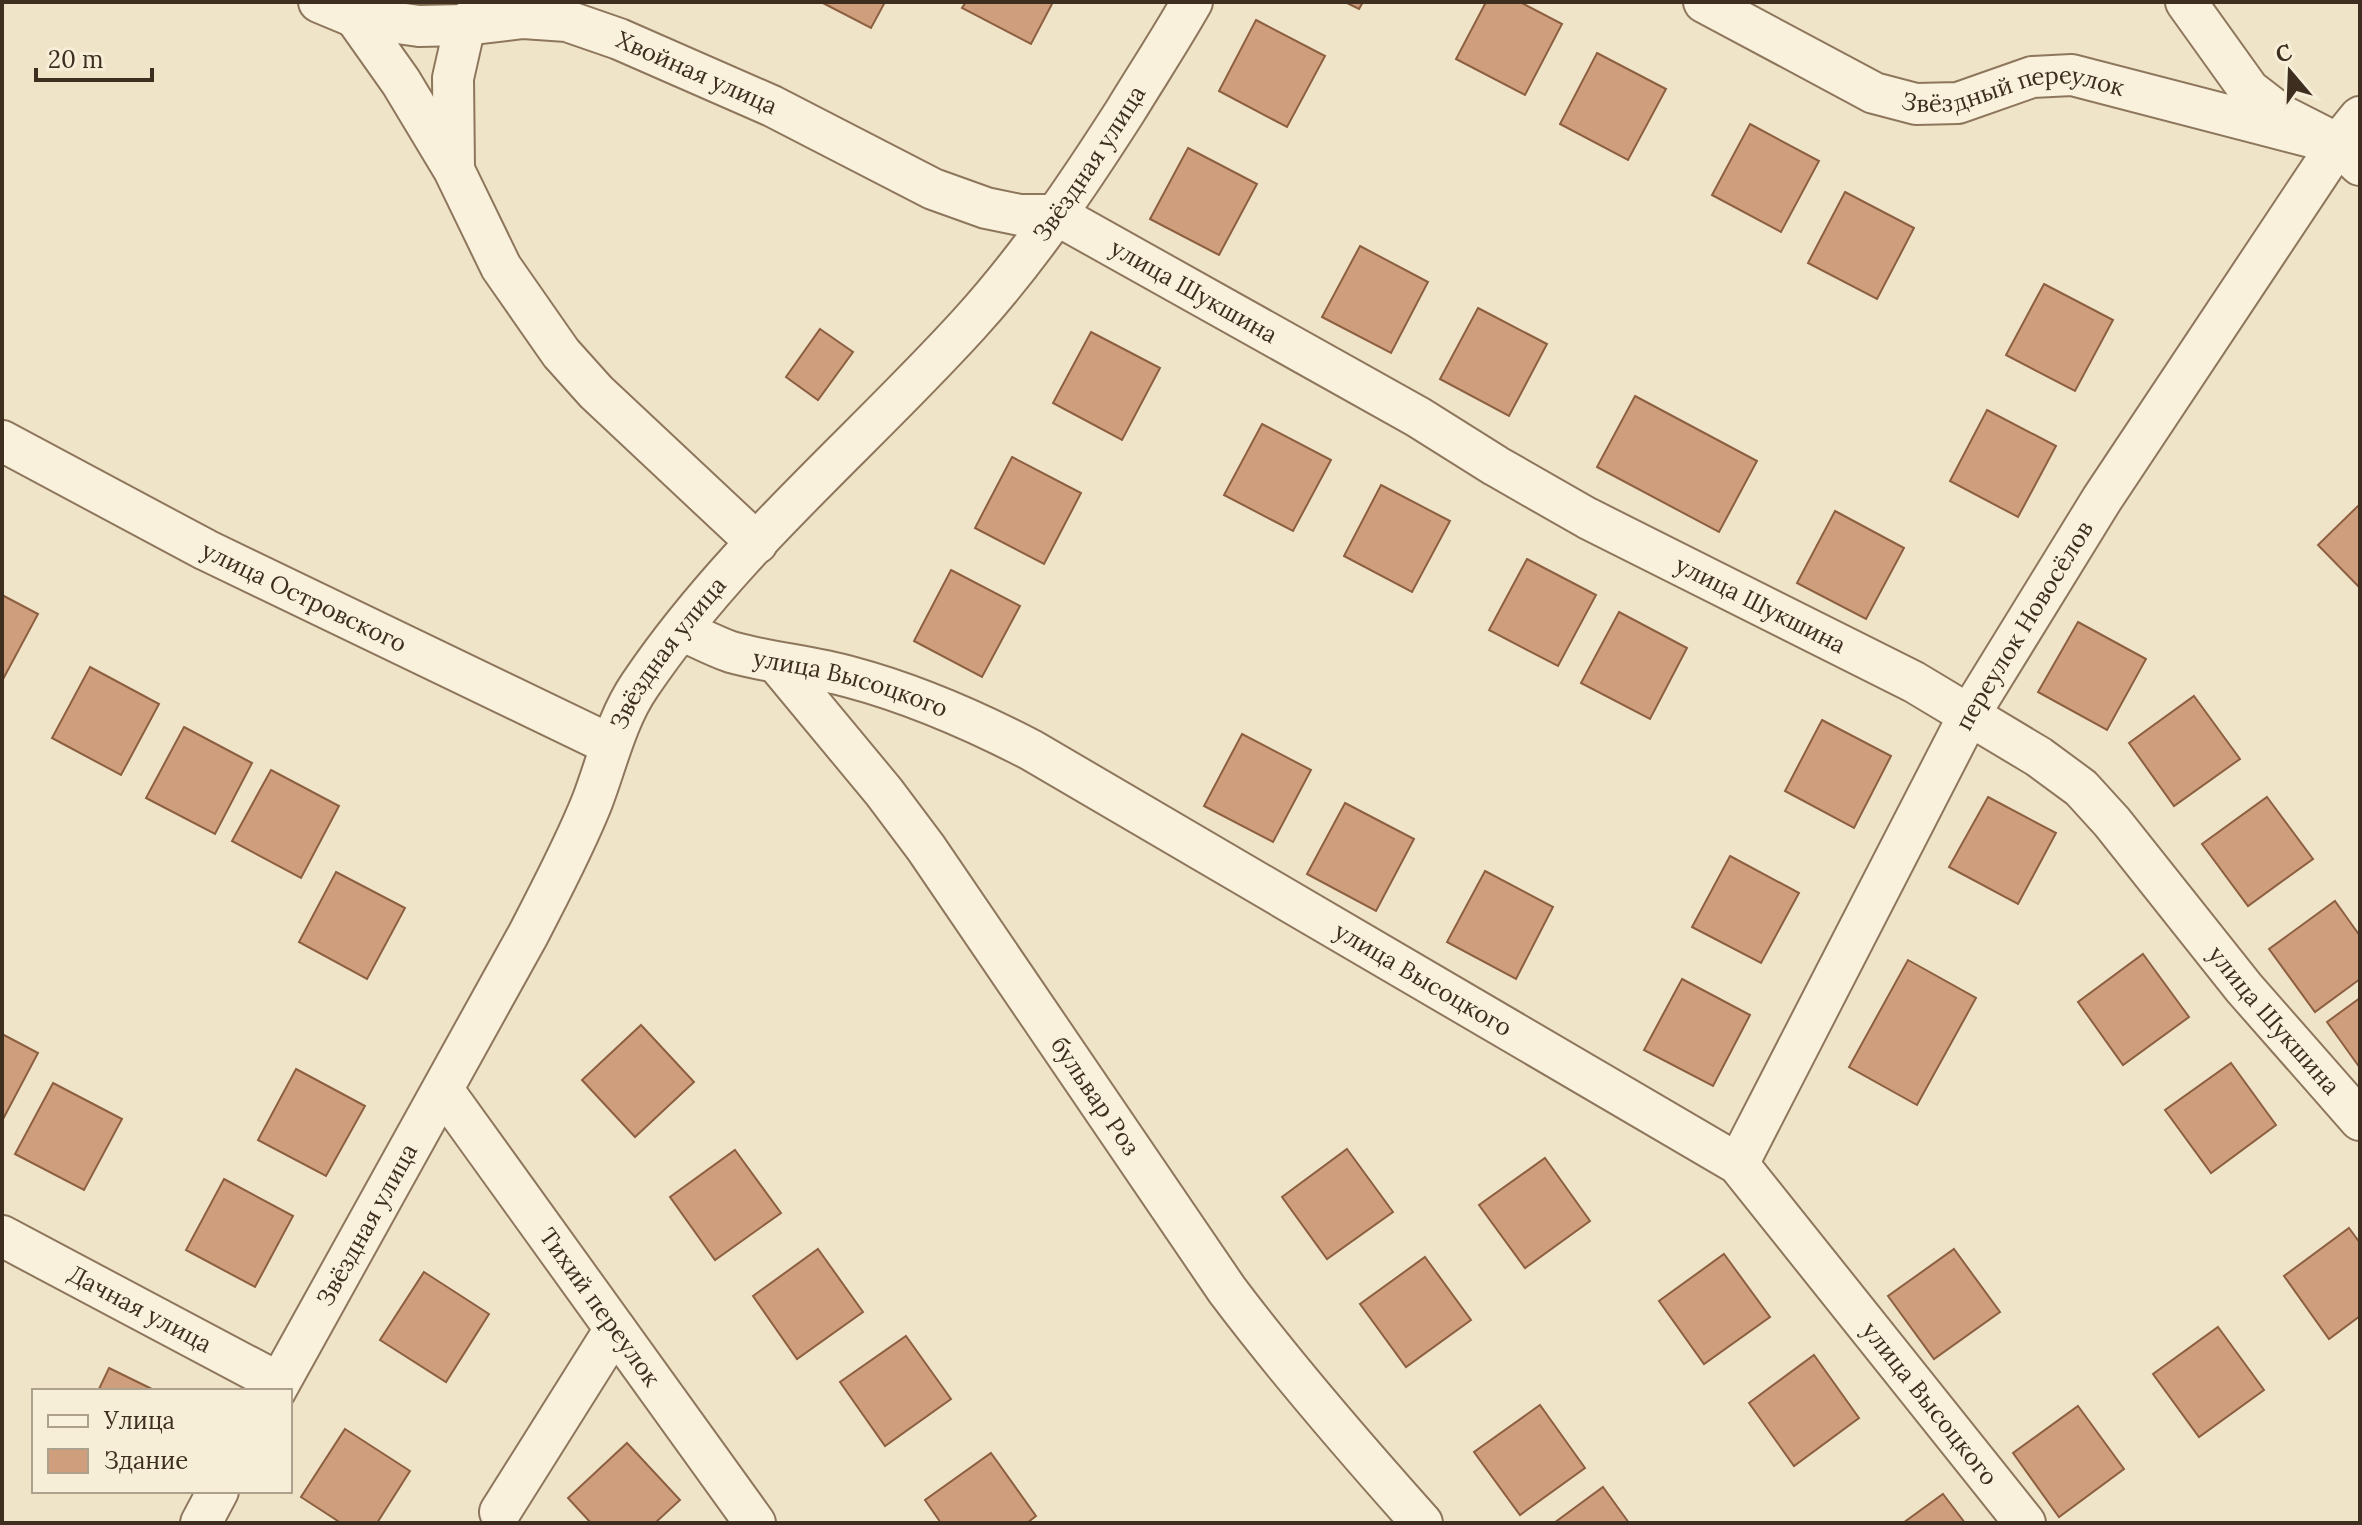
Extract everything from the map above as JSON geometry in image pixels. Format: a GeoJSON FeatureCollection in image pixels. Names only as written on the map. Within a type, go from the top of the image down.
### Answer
{"type":"FeatureCollection","features":[{"type":"Feature","properties":{"kind":"street","name":"Хвойная улица"},"geometry":{"type":"LineString","coordinates":[[319,2],[355,17],[419,26],[478,14],[567,21],[619,39],[772,106],[933,189],[986,208],[1020,215],[1057,215]]}},
{"type":"Feature","properties":{"kind":"street","name":"Звёздная улица"},"geometry":{"type":"LineString","coordinates":[[277,1387],[443,1090],[565,863],[593,801],[611,745],[638,688],[681,630],[757,543],[969,325],[1018,268],[1057,215],[1192,2]]}},
{"type":"Feature","properties":{"kind":"street","name":"Звёздный переулок"},"geometry":{"type":"LineString","coordinates":[[1704,2],[1874,93],[1916,104],[1958,103],[1998,86],[2032,77],[2072,75],[2353,142]]}},
{"type":"Feature","properties":{"kind":"street"},"geometry":{"type":"LineString","coordinates":[[2186,2],[2249,90],[2283,116],[2353,142]]}},
{"type":"Feature","properties":{"kind":"street"},"geometry":{"type":"LineString","coordinates":[[454,170],[453,78],[478,14]]}},
{"type":"Feature","properties":{"kind":"street"},"geometry":{"type":"LineString","coordinates":[[355,17],[401,82],[454,170],[501,267],[561,353],[596,392],[757,543]]}},
{"type":"Feature","properties":{"kind":"street","name":"переулок Новосёлов"},"geometry":{"type":"LineString","coordinates":[[1738,1164],[1969,715],[2102,499],[2353,142]]}},
{"type":"Feature","properties":{"kind":"street","name":"улица Шукшина"},"geometry":{"type":"LineString","coordinates":[[1057,215],[1418,417],[1587,518],[1833,639],[2039,757],[2081,788],[2112,822],[2244,988],[2360,1120]]}},
{"type":"Feature","properties":{"kind":"street","name":"улица Островского"},"geometry":{"type":"LineString","coordinates":[[2,441],[206,550],[611,745]]}},
{"type":"Feature","properties":{"kind":"street","name":"улица Высоцкого"},"geometry":{"type":"LineString","coordinates":[[681,630],[728,651],[848,676],[909,695],[975,721],[1031,750],[1738,1164],[2025,1523]]}},
{"type":"Feature","properties":{"kind":"street","name":"бульвар Роз"},"geometry":{"type":"LineString","coordinates":[[777,663],[884,792],[926,848],[1227,1290],[1271,1348],[1422,1523]]}},
{"type":"Feature","properties":{"kind":"street","name":"Тихий переулок"},"geometry":{"type":"LineString","coordinates":[[443,1090],[755,1523]]}},
{"type":"Feature","properties":{"kind":"street","name":"Дачная улица"},"geometry":{"type":"LineString","coordinates":[[2,1236],[277,1387]]}},
{"type":"Feature","properties":{"kind":"street"},"geometry":{"type":"LineString","coordinates":[[500,1512],[615,1329]]}},
{"type":"Feature","properties":{"kind":"street"},"geometry":{"type":"LineString","coordinates":[[201,1523],[217,1493]]}},
{"type":"Feature","properties":{"kind":"building"},"geometry":{"type":"Polygon","coordinates":[[[821,2],[885,2],[871,28],[821,2]]]}},
{"type":"Feature","properties":{"kind":"building"},"geometry":{"type":"Polygon","coordinates":[[[966,2],[1053,2],[1031,44],[962,8],[966,2]]]}},
{"type":"Feature","properties":{"kind":"building"},"geometry":{"type":"Polygon","coordinates":[[[1345,2],[1363,2],[1359,9],[1345,2]]]}},
{"type":"Feature","properties":{"kind":"building"},"geometry":{"type":"Polygon","coordinates":[[[1486,2],[1520,2],[1562,24],[1525,95],[1456,59],[1486,2]]]}},
{"type":"Feature","properties":{"kind":"building"},"geometry":{"type":"Polygon","coordinates":[[[1256,20],[1325,56],[1287,127],[1219,91],[1256,20]]]}},
{"type":"Feature","properties":{"kind":"building"},"geometry":{"type":"Polygon","coordinates":[[[1597,53],[1666,89],[1628,160],[1560,124],[1597,53]]]}},
{"type":"Feature","properties":{"kind":"building"},"geometry":{"type":"Polygon","coordinates":[[[1750,124],[1819,161],[1781,232],[1712,195],[1750,124]]]}},
{"type":"Feature","properties":{"kind":"building"},"geometry":{"type":"Polygon","coordinates":[[[1188,148],[1257,184],[1219,255],[1150,219],[1188,148]]]}},
{"type":"Feature","properties":{"kind":"building"},"geometry":{"type":"Polygon","coordinates":[[[1845,192],[1914,228],[1877,299],[1808,263],[1845,192]]]}},
{"type":"Feature","properties":{"kind":"building"},"geometry":{"type":"Polygon","coordinates":[[[1360,246],[1428,282],[1391,353],[1322,317],[1360,246]]]}},
{"type":"Feature","properties":{"kind":"building"},"geometry":{"type":"Polygon","coordinates":[[[2044,284],[2113,320],[2075,391],[2006,355],[2044,284]]]}},
{"type":"Feature","properties":{"kind":"building"},"geometry":{"type":"Polygon","coordinates":[[[1478,308],[1547,344],[1509,416],[1440,379],[1478,308]]]}},
{"type":"Feature","properties":{"kind":"building"},"geometry":{"type":"Polygon","coordinates":[[[820,329],[853,352],[818,400],[786,377],[820,329]]]}},
{"type":"Feature","properties":{"kind":"building"},"geometry":{"type":"Polygon","coordinates":[[[1091,332],[1160,368],[1122,440],[1053,403],[1091,332]]]}},
{"type":"Feature","properties":{"kind":"building"},"geometry":{"type":"Polygon","coordinates":[[[1635,396],[1757,461],[1719,532],[1597,467],[1635,396]]]}},
{"type":"Feature","properties":{"kind":"building"},"geometry":{"type":"Polygon","coordinates":[[[1987,410],[2056,446],[2018,517],[1950,481],[1987,410]]]}},
{"type":"Feature","properties":{"kind":"building"},"geometry":{"type":"Polygon","coordinates":[[[1262,424],[1331,460],[1293,531],[1224,495],[1262,424]]]}},
{"type":"Feature","properties":{"kind":"building"},"geometry":{"type":"Polygon","coordinates":[[[1012,457],[1081,493],[1044,564],[975,528],[1012,457]]]}},
{"type":"Feature","properties":{"kind":"building"},"geometry":{"type":"Polygon","coordinates":[[[1381,485],[1450,521],[1412,592],[1344,556],[1381,485]]]}},
{"type":"Feature","properties":{"kind":"building"},"geometry":{"type":"Polygon","coordinates":[[[2360,504],[2360,588],[2318,545],[2360,504]]]}},
{"type":"Feature","properties":{"kind":"building"},"geometry":{"type":"Polygon","coordinates":[[[1835,511],[1904,548],[1866,619],[1797,583],[1835,511]]]}},
{"type":"Feature","properties":{"kind":"building"},"geometry":{"type":"Polygon","coordinates":[[[1527,559],[1596,595],[1558,666],[1489,630],[1527,559]]]}},
{"type":"Feature","properties":{"kind":"building"},"geometry":{"type":"Polygon","coordinates":[[[951,570],[1020,606],[982,677],[914,641],[951,570]]]}},
{"type":"Feature","properties":{"kind":"building"},"geometry":{"type":"Polygon","coordinates":[[[2,595],[38,614],[2,681],[2,595]]]}},
{"type":"Feature","properties":{"kind":"building"},"geometry":{"type":"Polygon","coordinates":[[[1619,612],[1687,648],[1650,719],[1581,683],[1619,612]]]}},
{"type":"Feature","properties":{"kind":"building"},"geometry":{"type":"Polygon","coordinates":[[[2078,622],[2146,659],[2107,730],[2038,692],[2078,622]]]}},
{"type":"Feature","properties":{"kind":"building"},"geometry":{"type":"Polygon","coordinates":[[[90,667],[159,704],[121,775],[52,738],[90,667]]]}},
{"type":"Feature","properties":{"kind":"building"},"geometry":{"type":"Polygon","coordinates":[[[2194,696],[2240,759],[2174,806],[2129,743],[2194,696]]]}},
{"type":"Feature","properties":{"kind":"building"},"geometry":{"type":"Polygon","coordinates":[[[1822,720],[1891,756],[1854,828],[1785,791],[1822,720]]]}},
{"type":"Feature","properties":{"kind":"building"},"geometry":{"type":"Polygon","coordinates":[[[184,727],[252,763],[215,834],[146,798],[184,727]]]}},
{"type":"Feature","properties":{"kind":"building"},"geometry":{"type":"Polygon","coordinates":[[[1242,734],[1311,770],[1273,842],[1204,806],[1242,734]]]}},
{"type":"Feature","properties":{"kind":"building"},"geometry":{"type":"Polygon","coordinates":[[[271,770],[339,806],[301,878],[232,841],[271,770]]]}},
{"type":"Feature","properties":{"kind":"building"},"geometry":{"type":"Polygon","coordinates":[[[1988,797],[2056,833],[2018,904],[1949,867],[1988,797]]]}},
{"type":"Feature","properties":{"kind":"building"},"geometry":{"type":"Polygon","coordinates":[[[2267,797],[2313,859],[2248,906],[2202,844],[2267,797]]]}},
{"type":"Feature","properties":{"kind":"building"},"geometry":{"type":"Polygon","coordinates":[[[1345,803],[1414,839],[1376,911],[1307,874],[1345,803]]]}},
{"type":"Feature","properties":{"kind":"building"},"geometry":{"type":"Polygon","coordinates":[[[1730,856],[1799,893],[1761,963],[1692,927],[1730,856]]]}},
{"type":"Feature","properties":{"kind":"building"},"geometry":{"type":"Polygon","coordinates":[[[1485,871],[1553,907],[1516,979],[1447,942],[1485,871]]]}},
{"type":"Feature","properties":{"kind":"building"},"geometry":{"type":"Polygon","coordinates":[[[336,872],[405,908],[367,979],[299,942],[336,872]]]}},
{"type":"Feature","properties":{"kind":"building"},"geometry":{"type":"Polygon","coordinates":[[[2335,901],[2360,936],[2360,979],[2315,1012],[2269,949],[2335,901]]]}},
{"type":"Feature","properties":{"kind":"building"},"geometry":{"type":"Polygon","coordinates":[[[2143,954],[2189,1017],[2123,1065],[2078,1002],[2143,954]]]}},
{"type":"Feature","properties":{"kind":"building"},"geometry":{"type":"Polygon","coordinates":[[[1908,960],[1976,998],[1917,1105],[1849,1067],[1908,960]]]}},
{"type":"Feature","properties":{"kind":"building"},"geometry":{"type":"Polygon","coordinates":[[[1682,979],[1750,1015],[1713,1086],[1644,1050],[1682,979]]]}},
{"type":"Feature","properties":{"kind":"building"},"geometry":{"type":"Polygon","coordinates":[[[2360,998],[2360,1068],[2327,1022],[2360,998]]]}},
{"type":"Feature","properties":{"kind":"building"},"geometry":{"type":"Polygon","coordinates":[[[641,1025],[694,1082],[635,1137],[582,1080],[641,1025]]]}},
{"type":"Feature","properties":{"kind":"building"},"geometry":{"type":"Polygon","coordinates":[[[2,1034],[38,1053],[2,1121],[2,1034]]]}},
{"type":"Feature","properties":{"kind":"building"},"geometry":{"type":"Polygon","coordinates":[[[2231,1063],[2276,1125],[2211,1173],[2165,1110],[2231,1063]]]}},
{"type":"Feature","properties":{"kind":"building"},"geometry":{"type":"Polygon","coordinates":[[[296,1069],[365,1106],[326,1176],[258,1140],[296,1069]]]}},
{"type":"Feature","properties":{"kind":"building"},"geometry":{"type":"Polygon","coordinates":[[[53,1083],[122,1119],[84,1190],[15,1154],[53,1083]]]}},
{"type":"Feature","properties":{"kind":"building"},"geometry":{"type":"Polygon","coordinates":[[[1347,1149],[1393,1212],[1327,1259],[1282,1197],[1347,1149]]]}},
{"type":"Feature","properties":{"kind":"building"},"geometry":{"type":"Polygon","coordinates":[[[735,1150],[781,1213],[715,1260],[670,1197],[735,1150]]]}},
{"type":"Feature","properties":{"kind":"building"},"geometry":{"type":"Polygon","coordinates":[[[1545,1158],[1590,1221],[1525,1268],[1479,1205],[1545,1158]]]}},
{"type":"Feature","properties":{"kind":"building"},"geometry":{"type":"Polygon","coordinates":[[[224,1179],[293,1216],[255,1287],[186,1250],[224,1179]]]}},
{"type":"Feature","properties":{"kind":"building"},"geometry":{"type":"Polygon","coordinates":[[[2349,1228],[2360,1243],[2360,1316],[2329,1339],[2284,1276],[2349,1228]]]}},
{"type":"Feature","properties":{"kind":"building"},"geometry":{"type":"Polygon","coordinates":[[[818,1249],[863,1312],[797,1359],[753,1296],[818,1249]]]}},
{"type":"Feature","properties":{"kind":"building"},"geometry":{"type":"Polygon","coordinates":[[[1954,1249],[2000,1312],[1934,1359],[1888,1296],[1954,1249]]]}},
{"type":"Feature","properties":{"kind":"building"},"geometry":{"type":"Polygon","coordinates":[[[1724,1254],[1770,1317],[1704,1364],[1659,1301],[1724,1254]]]}},
{"type":"Feature","properties":{"kind":"building"},"geometry":{"type":"Polygon","coordinates":[[[1425,1257],[1471,1320],[1406,1367],[1360,1304],[1425,1257]]]}},
{"type":"Feature","properties":{"kind":"building"},"geometry":{"type":"Polygon","coordinates":[[[424,1272],[489,1314],[446,1382],[380,1340],[424,1272]]]}},
{"type":"Feature","properties":{"kind":"building"},"geometry":{"type":"Polygon","coordinates":[[[2218,1327],[2264,1390],[2199,1437],[2153,1374],[2218,1327]]]}},
{"type":"Feature","properties":{"kind":"building"},"geometry":{"type":"Polygon","coordinates":[[[906,1336],[951,1399],[885,1446],[840,1382],[906,1336]]]}},
{"type":"Feature","properties":{"kind":"building"},"geometry":{"type":"Polygon","coordinates":[[[1814,1355],[1859,1418],[1794,1466],[1749,1403],[1814,1355]]]}},
{"type":"Feature","properties":{"kind":"building"},"geometry":{"type":"Polygon","coordinates":[[[109,1368],[152,1389],[99,1389],[109,1368]]]}},
{"type":"Feature","properties":{"kind":"building"},"geometry":{"type":"Polygon","coordinates":[[[1540,1405],[1585,1468],[1520,1515],[1474,1452],[1540,1405]]]}},
{"type":"Feature","properties":{"kind":"building"},"geometry":{"type":"Polygon","coordinates":[[[2078,1406],[2124,1469],[2059,1517],[2013,1453],[2078,1406]]]}},
{"type":"Feature","properties":{"kind":"building"},"geometry":{"type":"Polygon","coordinates":[[[345,1429],[410,1471],[377,1523],[341,1523],[301,1497],[345,1429]]]}},
{"type":"Feature","properties":{"kind":"building"},"geometry":{"type":"Polygon","coordinates":[[[627,1443],[680,1500],[655,1523],[591,1523],[568,1498],[627,1443]]]}},
{"type":"Feature","properties":{"kind":"building"},"geometry":{"type":"Polygon","coordinates":[[[991,1453],[1036,1516],[1027,1523],[941,1523],[925,1500],[991,1453]]]}},
{"type":"Feature","properties":{"kind":"building"},"geometry":{"type":"Polygon","coordinates":[[[1603,1487],[1629,1523],[1554,1523],[1603,1487]]]}},
{"type":"Feature","properties":{"kind":"building"},"geometry":{"type":"Polygon","coordinates":[[[1943,1494],[1965,1523],[1903,1523],[1943,1494]]]}}]}
